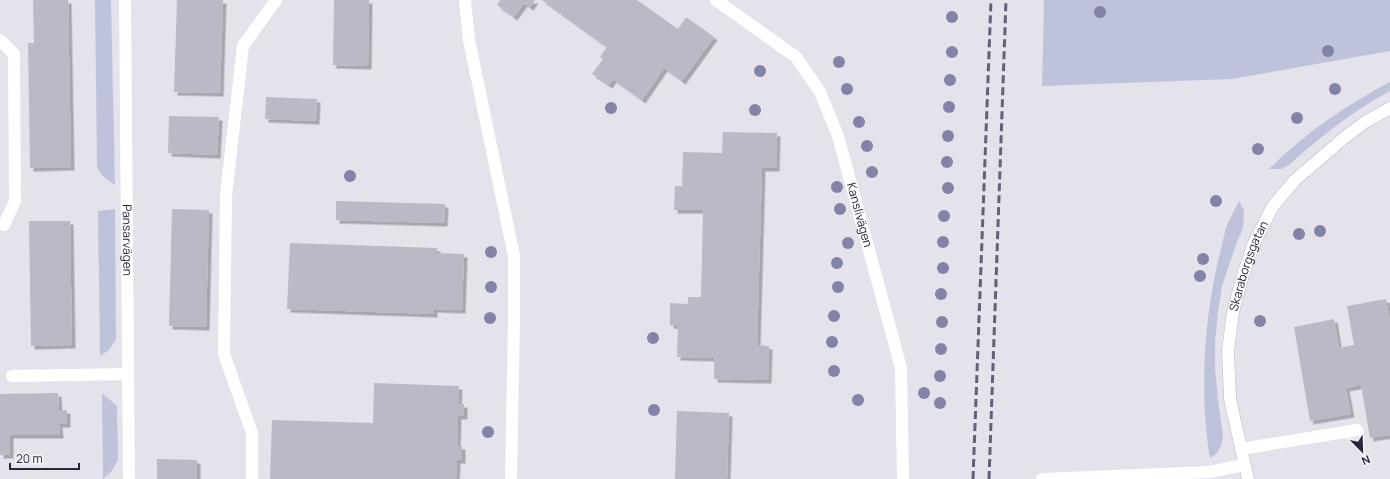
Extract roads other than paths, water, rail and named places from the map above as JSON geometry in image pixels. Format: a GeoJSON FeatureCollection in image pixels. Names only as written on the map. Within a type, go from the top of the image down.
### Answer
{"type":"FeatureCollection","features":[{"type":"Feature","properties":{"kind":"street","name":"Pansarvägen"},"geometry":{"type":"LineString","coordinates":[[125,0],[129,479]]}},
{"type":"Feature","properties":{"kind":"street"},"geometry":{"type":"LineString","coordinates":[[252,479],[252,433],[224,354],[226,195],[244,46],[276,0]]}},
{"type":"Feature","properties":{"kind":"street"},"geometry":{"type":"LineString","coordinates":[[465,0],[469,40],[514,256],[511,479]]}},
{"type":"Feature","properties":{"kind":"street","name":"Kanslivägen"},"geometry":{"type":"LineString","coordinates":[[716,0],[796,57],[820,92],[838,136],[901,368],[903,479]]}},
{"type":"Feature","properties":{"kind":"street"},"geometry":{"type":"LineString","coordinates":[[0,40],[14,54],[16,201],[4,225]]}},
{"type":"Feature","properties":{"kind":"street","name":"Skaraborgsgatan"},"geometry":{"type":"LineString","coordinates":[[1248,479],[1230,399],[1228,350],[1232,312],[1242,275],[1254,243],[1273,206],[1295,180],[1365,122],[1390,108]]}},
{"type":"Feature","properties":{"kind":"street"},"geometry":{"type":"LineString","coordinates":[[12,376],[128,374]]}},
{"type":"Feature","properties":{"kind":"street"},"geometry":{"type":"LineString","coordinates":[[1241,450],[1357,430]]}},
{"type":"Feature","properties":{"kind":"street"},"geometry":{"type":"LineString","coordinates":[[1042,479],[1210,472],[1244,465]]}},
{"type":"Feature","properties":{"kind":"railway"},"geometry":{"type":"LineString","coordinates":[[973,479],[991,0]]}},
{"type":"Feature","properties":{"kind":"railway"},"geometry":{"type":"LineString","coordinates":[[989,479],[1006,0]]}}]}
